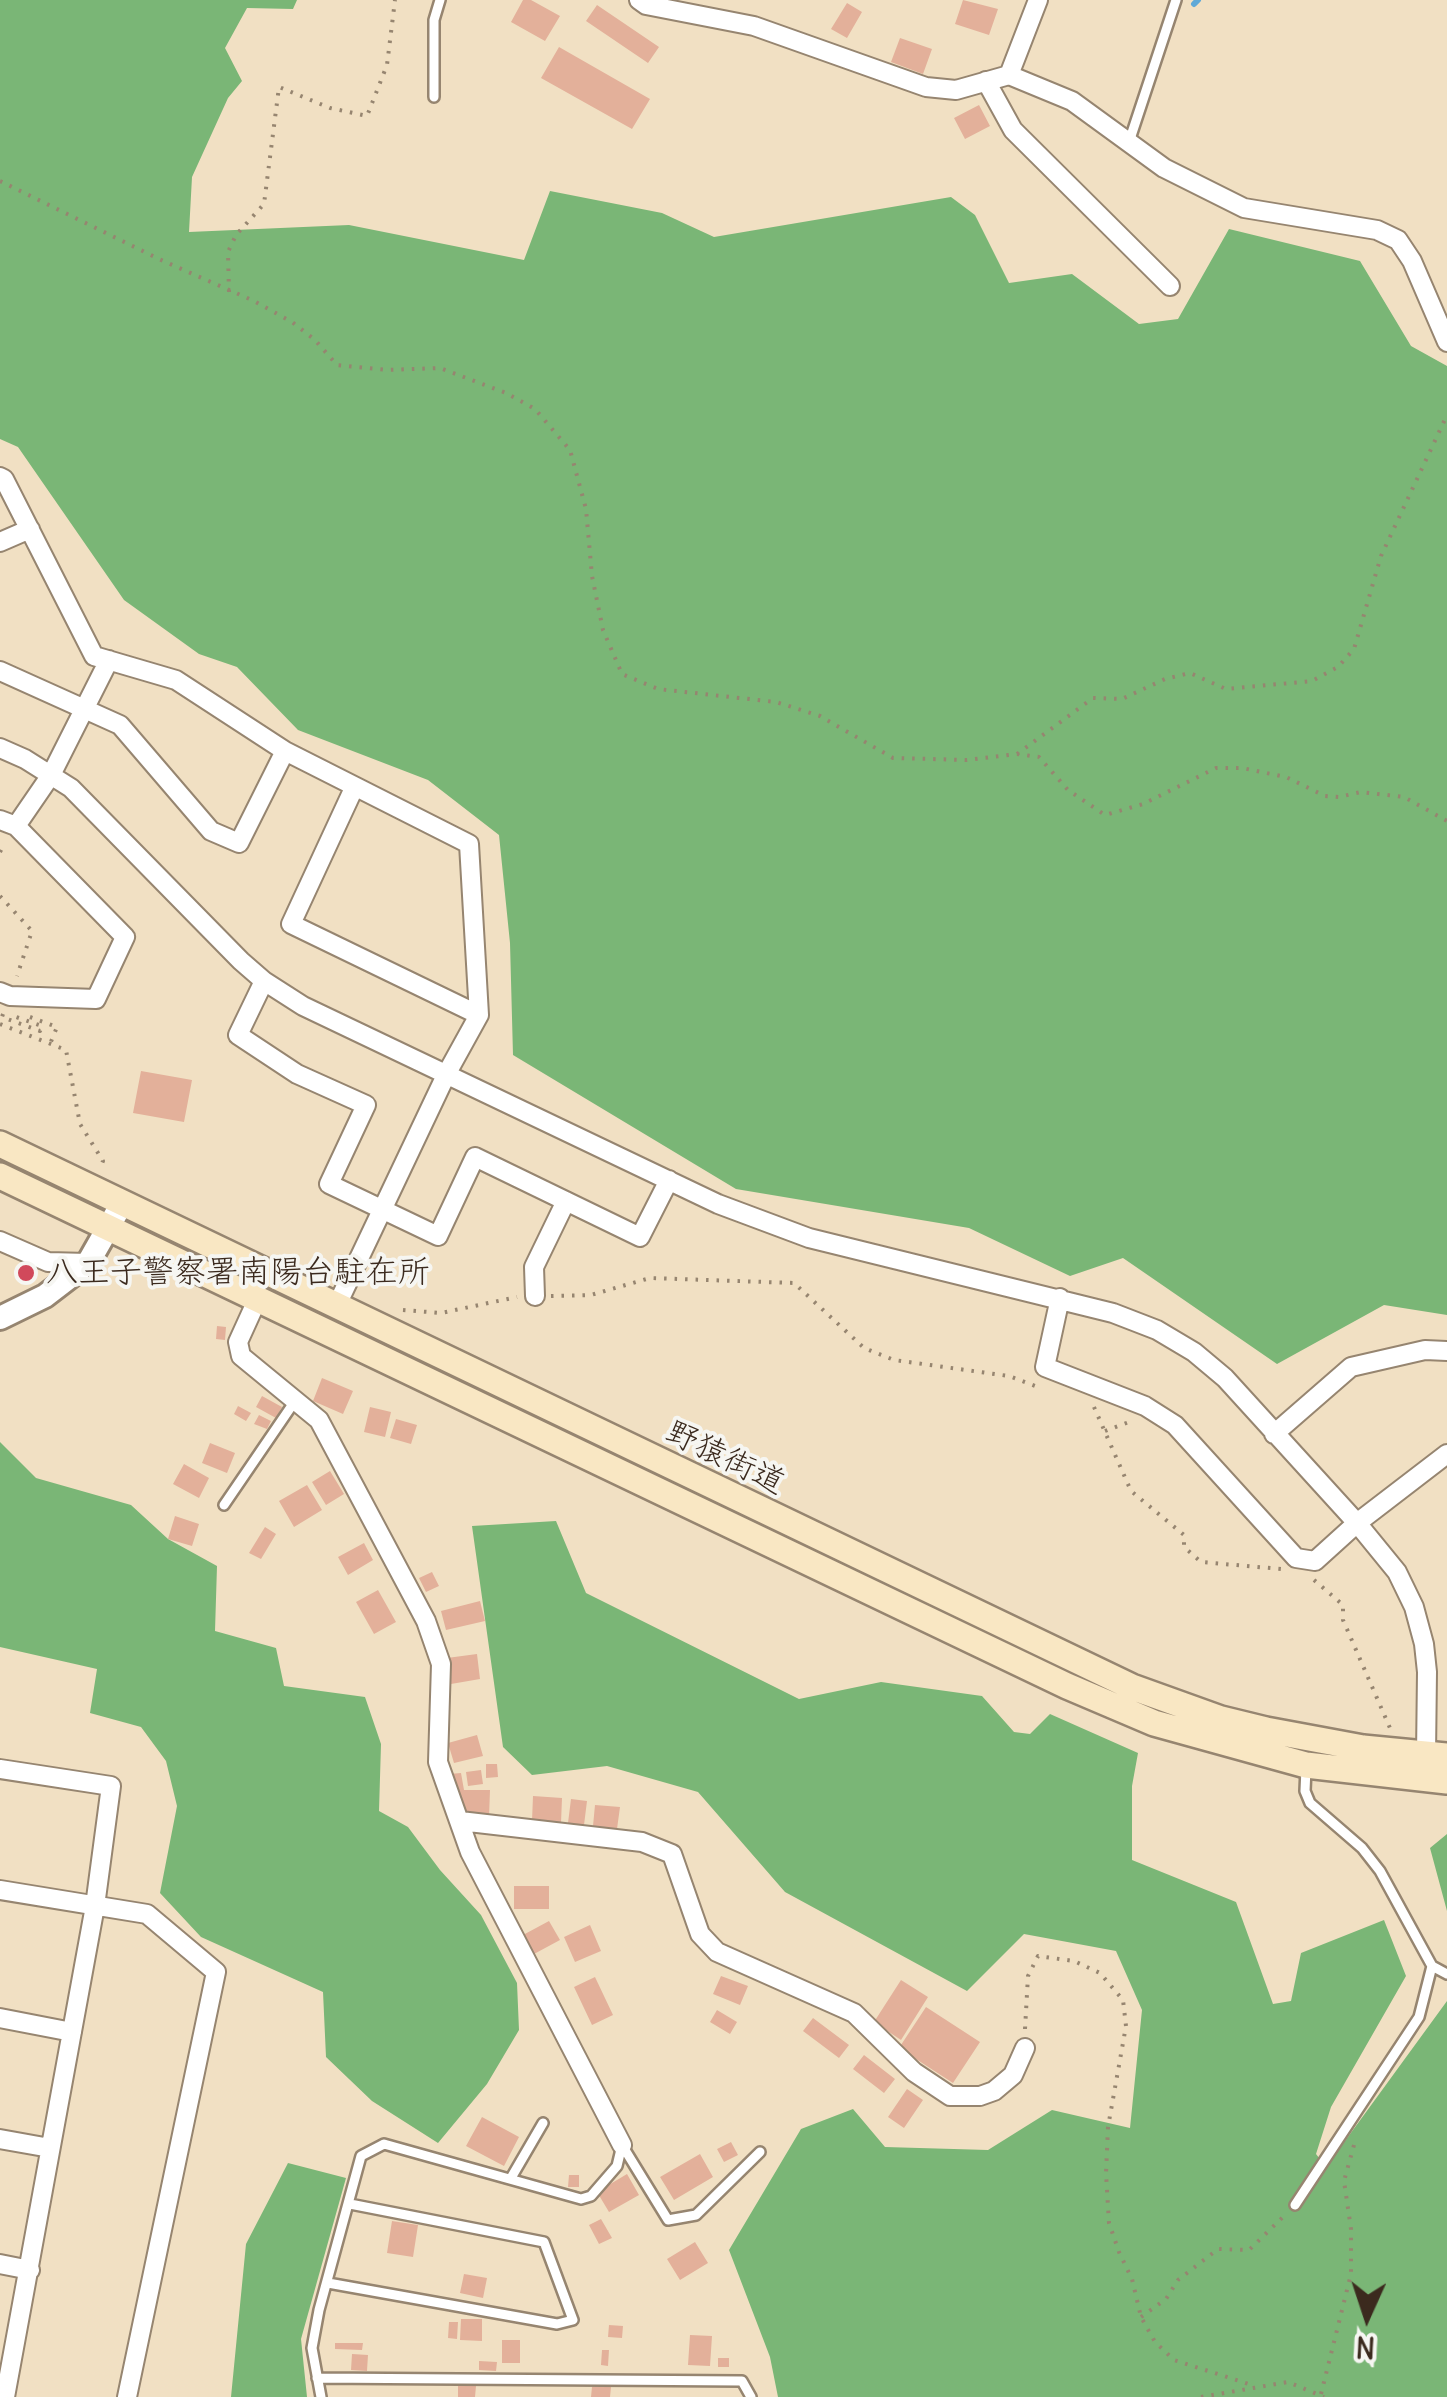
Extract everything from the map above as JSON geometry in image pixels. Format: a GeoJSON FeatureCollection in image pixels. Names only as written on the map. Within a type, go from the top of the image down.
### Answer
{"type":"FeatureCollection","features":[{"type":"Feature","properties":{"kind":"main road","name":"野猿街道"},"geometry":{"type":"LineString","coordinates":[[0,1144],[1132,1687],[1266,1730],[1363,1748],[1437,1756]]}},
{"type":"Feature","properties":{"kind":"main road","name":"野猿街道"},"geometry":{"type":"LineString","coordinates":[[0,1176],[1067,1686],[1154,1723],[1306,1765],[1447,1781]]}},
{"type":"Feature","properties":{"kind":"street"},"geometry":{"type":"LineString","coordinates":[[639,0],[646,5],[754,26],[926,88],[956,90],[1008,75],[1072,102],[1164,168],[1244,208],[1377,230],[1398,240],[1412,262],[1447,342]]}},
{"type":"Feature","properties":{"kind":"street"},"geometry":{"type":"LineString","coordinates":[[1008,75],[1038,0]]}},
{"type":"Feature","properties":{"kind":"street"},"geometry":{"type":"LineString","coordinates":[[986,82],[1013,130],[1170,286]]}},
{"type":"Feature","properties":{"kind":"street"},"geometry":{"type":"LineString","coordinates":[[0,477],[94,656],[176,680],[285,751],[469,844],[479,1015],[447,1073],[336,1307]]}},
{"type":"Feature","properties":{"kind":"street"},"geometry":{"type":"LineString","coordinates":[[0,542],[30,528]]}},
{"type":"Feature","properties":{"kind":"street"},"geometry":{"type":"LineString","coordinates":[[5,994],[96,1000],[125,938],[8,823],[51,775],[109,660]]}},
{"type":"Feature","properties":{"kind":"street"},"geometry":{"type":"LineString","coordinates":[[0,671],[120,726],[211,831],[239,843],[285,751]]}},
{"type":"Feature","properties":{"kind":"street"},"geometry":{"type":"LineString","coordinates":[[0,748],[71,788],[264,981],[303,1006],[718,1204],[809,1238],[1060,1298],[1157,1330],[1194,1352],[1225,1378],[1357,1523],[1396,1572],[1414,1607],[1424,1644],[1437,1756]]}},
{"type":"Feature","properties":{"kind":"street"},"geometry":{"type":"LineString","coordinates":[[354,788],[291,924],[479,1015]]}},
{"type":"Feature","properties":{"kind":"street"},"geometry":{"type":"LineString","coordinates":[[264,981],[238,1035],[297,1074],[366,1105],[329,1184],[438,1236],[475,1157],[640,1236],[668,1180]]}},
{"type":"Feature","properties":{"kind":"street"},"geometry":{"type":"LineString","coordinates":[[534,1296],[534,1267],[566,1201]]}},
{"type":"Feature","properties":{"kind":"street"},"geometry":{"type":"LineString","coordinates":[[0,1318],[45,1296],[88,1263],[121,1205]]}},
{"type":"Feature","properties":{"kind":"street"},"geometry":{"type":"LineString","coordinates":[[0,1241],[48,1262],[88,1263]]}},
{"type":"Feature","properties":{"kind":"street"},"geometry":{"type":"LineString","coordinates":[[258,1298],[238,1342],[241,1356],[318,1420],[426,1621],[441,1664],[438,1762],[470,1852],[622,2145]]}},
{"type":"Feature","properties":{"kind":"street"},"geometry":{"type":"LineString","coordinates":[[1060,1298],[1045,1367],[1145,1406],[1175,1426],[1296,1558],[1315,1561],[1357,1523],[1447,1454]]}},
{"type":"Feature","properties":{"kind":"street"},"geometry":{"type":"LineString","coordinates":[[1274,1434],[1351,1366],[1425,1350],[1447,1352]]}},
{"type":"Feature","properties":{"kind":"street"},"geometry":{"type":"LineString","coordinates":[[0,1769],[111,1786],[95,1906],[5,2397]]}},
{"type":"Feature","properties":{"kind":"street"},"geometry":{"type":"LineString","coordinates":[[460,1820],[642,1842],[672,1854],[700,1934],[717,1952],[854,2012],[914,2072],[950,2096],[980,2096],[994,2090],[1013,2075],[1025,2048]]}},
{"type":"Feature","properties":{"kind":"street"},"geometry":{"type":"LineString","coordinates":[[0,1890],[147,1914],[216,1972],[126,2397]]}},
{"type":"Feature","properties":{"kind":"street"},"geometry":{"type":"LineString","coordinates":[[0,2018],[72,2032]]}},
{"type":"Feature","properties":{"kind":"street"},"geometry":{"type":"LineString","coordinates":[[0,2139],[50,2148]]}},
{"type":"Feature","properties":{"kind":"street"},"geometry":{"type":"LineString","coordinates":[[0,2264],[30,2270]]}},
{"type":"Feature","properties":{"kind":"lane"},"geometry":{"type":"LineString","coordinates":[[434,98],[434,20],[440,0]]}},
{"type":"Feature","properties":{"kind":"lane"},"geometry":{"type":"LineString","coordinates":[[1128,142],[1176,0]]}},
{"type":"Feature","properties":{"kind":"lane"},"geometry":{"type":"LineString","coordinates":[[224,1504],[296,1401]]}},
{"type":"Feature","properties":{"kind":"lane"},"geometry":{"type":"LineString","coordinates":[[1306,1765],[1310,1803],[1362,1848],[1380,1871],[1432,1966],[1447,1974]]}},
{"type":"Feature","properties":{"kind":"lane"},"geometry":{"type":"LineString","coordinates":[[1295,2205],[1418,2016],[1432,1966]]}},
{"type":"Feature","properties":{"kind":"lane"},"geometry":{"type":"LineString","coordinates":[[511,2178],[543,2123]]}},
{"type":"Feature","properties":{"kind":"lane"},"geometry":{"type":"LineString","coordinates":[[321,2397],[312,2348],[361,2156],[384,2144],[581,2199],[591,2196],[617,2166],[622,2145]]}},
{"type":"Feature","properties":{"kind":"lane"},"geometry":{"type":"LineString","coordinates":[[622,2145],[668,2220],[696,2215],[760,2152]]}},
{"type":"Feature","properties":{"kind":"lane"},"geometry":{"type":"LineString","coordinates":[[328,2283],[557,2324],[573,2320],[544,2242],[350,2204]]}},
{"type":"Feature","properties":{"kind":"lane"},"geometry":{"type":"LineString","coordinates":[[317,2378],[742,2381],[750,2389],[751,2397]]}},
{"type":"Feature","properties":{"kind":"path"},"geometry":{"type":"LineString","coordinates":[[229,292],[228,252],[236,235],[264,204],[280,87],[330,108],[367,116],[387,66],[395,0]]}},
{"type":"Feature","properties":{"kind":"path"},"geometry":{"type":"LineString","coordinates":[[0,181],[158,259],[254,301],[292,322],[337,365],[387,370],[440,368],[506,393],[535,409],[570,450],[586,508],[592,576],[603,630],[622,674],[658,689],[776,702],[820,716],[893,758],[967,760],[1016,754],[1039,757],[1068,790],[1105,815],[1143,804],[1216,768],[1242,768],[1286,777],[1326,796],[1361,792],[1404,796],[1447,820]]}},
{"type":"Feature","properties":{"kind":"path"},"geometry":{"type":"LineString","coordinates":[[1016,754],[1093,698],[1122,699],[1165,679],[1190,673],[1226,689],[1312,681],[1338,667],[1354,649],[1381,556],[1447,415]]}},
{"type":"Feature","properties":{"kind":"path"},"geometry":{"type":"LineString","coordinates":[[0,896],[32,931],[5,994],[2,1017],[53,1036]]}},
{"type":"Feature","properties":{"kind":"path"},"geometry":{"type":"LineString","coordinates":[[40,1031],[42,1026],[8,1014],[10,1010],[57,1027],[50,1044]]}},
{"type":"Feature","properties":{"kind":"path"},"geometry":{"type":"LineString","coordinates":[[0,1024],[66,1050],[80,1124],[103,1161],[96,1176]]}},
{"type":"Feature","properties":{"kind":"path"},"geometry":{"type":"LineString","coordinates":[[390,1309],[441,1313],[514,1298],[590,1296],[650,1278],[794,1283],[864,1348],[894,1360],[1010,1376],[1044,1389]]}},
{"type":"Feature","properties":{"kind":"path"},"geometry":{"type":"LineString","coordinates":[[1095,1407],[1131,1491],[1184,1536],[1184,1547],[1201,1562],[1282,1570]]}},
{"type":"Feature","properties":{"kind":"path"},"geometry":{"type":"LineString","coordinates":[[1105,1430],[1137,1418]]}},
{"type":"Feature","properties":{"kind":"path"},"geometry":{"type":"LineString","coordinates":[[1299,1575],[1316,1581],[1343,1605],[1343,1620],[1390,1729]]}},
{"type":"Feature","properties":{"kind":"path"},"geometry":{"type":"LineString","coordinates":[[1025,2048],[1028,1976],[1038,1956],[1074,1960],[1100,1973],[1123,2000],[1126,2026],[1108,2127],[1108,2206],[1109,2223],[1132,2279],[1141,2317],[1155,2342],[1174,2360],[1255,2386]]}},
{"type":"Feature","properties":{"kind":"path"},"geometry":{"type":"LineString","coordinates":[[1201,2397],[1288,2382],[1322,2396],[1350,2274],[1351,2229],[1344,2181],[1354,2146]]}},
{"type":"Feature","properties":{"kind":"path"},"geometry":{"type":"LineString","coordinates":[[1141,2317],[1166,2300],[1178,2280],[1218,2249],[1249,2250],[1295,2205]]}},
{"type":"Feature","properties":{"kind":"green space"},"geometry":{"type":"Polygon","coordinates":[[[0,0],[297,0],[293,9],[247,8],[225,48],[242,81],[228,98],[192,177],[189,232],[349,225],[524,260],[550,191],[662,213],[714,237],[951,197],[975,215],[1009,283],[1072,274],[1139,324],[1178,319],[1229,229],[1360,261],[1411,346],[1447,366],[1447,1315],[1384,1305],[1277,1364],[1123,1258],[1070,1276],[969,1228],[736,1189],[513,1055],[510,943],[499,835],[428,780],[298,730],[237,667],[199,654],[124,600],[18,447],[0,439],[0,0]]]}},
{"type":"Feature","properties":{"kind":"green space"},"geometry":{"type":"Polygon","coordinates":[[[0,1442],[36,1478],[131,1505],[168,1539],[217,1566],[215,1631],[276,1648],[284,1686],[365,1697],[381,1744],[379,1811],[408,1827],[481,1915],[517,1983],[519,2030],[487,2084],[438,2143],[372,2101],[326,2057],[323,1992],[201,1937],[160,1893],[177,1806],[166,1761],[141,1727],[90,1713],[97,1669],[0,1647],[0,1442]]]}},
{"type":"Feature","properties":{"kind":"green space"},"geometry":{"type":"Polygon","coordinates":[[[556,1521],[586,1593],[799,1699],[881,1682],[982,1696],[1014,1732],[1030,1734],[1050,1714],[1138,1753],[1132,1786],[1132,1860],[1236,1902],[1273,2004],[1291,2001],[1301,1953],[1384,1920],[1406,1976],[1331,2107],[1316,2154],[1326,2167],[1447,2001],[1447,2397],[778,2397],[770,2357],[729,2250],[801,2129],[853,2109],[885,2147],[988,2150],[1052,2110],[1130,2128],[1142,2010],[1116,1951],[1024,1934],[967,1991],[785,1892],[698,1792],[607,1766],[532,1775],[503,1747],[472,1526],[556,1521]]]}},
{"type":"Feature","properties":{"kind":"green space"},"geometry":{"type":"Polygon","coordinates":[[[1447,1834],[1447,1911],[1430,1848],[1447,1834]]]}},
{"type":"Feature","properties":{"kind":"green space"},"geometry":{"type":"Polygon","coordinates":[[[288,2163],[346,2178],[301,2339],[307,2397],[231,2397],[246,2244],[288,2163]]]}},
{"type":"Feature","properties":{"kind":"building"},"geometry":{"type":"Polygon","coordinates":[[[523,0],[531,0],[560,16],[545,41],[511,22],[523,0]]]}},
{"type":"Feature","properties":{"kind":"building"},"geometry":{"type":"Polygon","coordinates":[[[963,0],[998,9],[989,35],[955,24],[963,0]]]}},
{"type":"Feature","properties":{"kind":"building"},"geometry":{"type":"Polygon","coordinates":[[[847,3],[862,12],[847,38],[831,29],[847,3]]]}},
{"type":"Feature","properties":{"kind":"building"},"geometry":{"type":"Polygon","coordinates":[[[597,5],[659,47],[648,63],[586,21],[597,5]]]}},
{"type":"Feature","properties":{"kind":"building"},"geometry":{"type":"Polygon","coordinates":[[[900,38],[932,49],[923,74],[891,62],[900,38]]]}},
{"type":"Feature","properties":{"kind":"building"},"geometry":{"type":"Polygon","coordinates":[[[559,47],[650,99],[632,129],[541,78],[559,47]]]}},
{"type":"Feature","properties":{"kind":"building"},"geometry":{"type":"Polygon","coordinates":[[[979,105],[990,126],[965,139],[954,118],[979,105]]]}},
{"type":"Feature","properties":{"kind":"building"},"geometry":{"type":"Polygon","coordinates":[[[141,1071],[192,1080],[184,1122],[133,1113],[141,1071]]]}},
{"type":"Feature","properties":{"kind":"building"},"geometry":{"type":"Polygon","coordinates":[[[217,1326],[226,1327],[225,1340],[216,1339],[217,1326]]]}},
{"type":"Feature","properties":{"kind":"building"},"geometry":{"type":"Polygon","coordinates":[[[322,1378],[353,1391],[343,1414],[313,1401],[322,1378]]]}},
{"type":"Feature","properties":{"kind":"building"},"geometry":{"type":"Polygon","coordinates":[[[262,1396],[282,1407],[276,1418],[256,1407],[262,1396]]]}},
{"type":"Feature","properties":{"kind":"building"},"geometry":{"type":"Polygon","coordinates":[[[238,1406],[251,1413],[246,1421],[234,1414],[238,1406]]]}},
{"type":"Feature","properties":{"kind":"building"},"geometry":{"type":"Polygon","coordinates":[[[370,1407],[391,1412],[385,1437],[364,1432],[370,1407]]]}},
{"type":"Feature","properties":{"kind":"building"},"geometry":{"type":"Polygon","coordinates":[[[259,1415],[271,1421],[267,1429],[254,1424],[259,1415]]]}},
{"type":"Feature","properties":{"kind":"building"},"geometry":{"type":"Polygon","coordinates":[[[396,1419],[417,1425],[411,1444],[390,1438],[396,1419]]]}},
{"type":"Feature","properties":{"kind":"building"},"geometry":{"type":"Polygon","coordinates":[[[210,1443],[235,1453],[227,1473],[202,1463],[210,1443]]]}},
{"type":"Feature","properties":{"kind":"building"},"geometry":{"type":"Polygon","coordinates":[[[184,1464],[209,1478],[199,1498],[173,1484],[184,1464]]]}},
{"type":"Feature","properties":{"kind":"building"},"geometry":{"type":"Polygon","coordinates":[[[330,1471],[344,1494],[326,1505],[312,1482],[330,1471]]]}},
{"type":"Feature","properties":{"kind":"building"},"geometry":{"type":"Polygon","coordinates":[[[307,1485],[322,1510],[294,1527],[279,1501],[307,1485]]]}},
{"type":"Feature","properties":{"kind":"building"},"geometry":{"type":"Polygon","coordinates":[[[175,1516],[199,1524],[192,1546],[168,1539],[175,1516]]]}},
{"type":"Feature","properties":{"kind":"building"},"geometry":{"type":"Polygon","coordinates":[[[265,1527],[276,1534],[261,1559],[249,1553],[265,1527]]]}},
{"type":"Feature","properties":{"kind":"building"},"geometry":{"type":"Polygon","coordinates":[[[364,1543],[373,1560],[348,1575],[338,1557],[364,1543]]]}},
{"type":"Feature","properties":{"kind":"building"},"geometry":{"type":"Polygon","coordinates":[[[432,1572],[439,1586],[426,1592],[419,1578],[432,1572]]]}},
{"type":"Feature","properties":{"kind":"building"},"geometry":{"type":"Polygon","coordinates":[[[378,1590],[396,1622],[374,1634],[356,1602],[378,1590]]]}},
{"type":"Feature","properties":{"kind":"building"},"geometry":{"type":"Polygon","coordinates":[[[480,1601],[485,1621],[446,1630],[441,1611],[480,1601]]]}},
{"type":"Feature","properties":{"kind":"building"},"geometry":{"type":"Polygon","coordinates":[[[477,1654],[480,1679],[451,1684],[447,1658],[477,1654]]]}},
{"type":"Feature","properties":{"kind":"building"},"geometry":{"type":"Polygon","coordinates":[[[477,1735],[483,1756],[454,1763],[448,1743],[477,1735]]]}},
{"type":"Feature","properties":{"kind":"building"},"geometry":{"type":"Polygon","coordinates":[[[486,1764],[497,1764],[498,1777],[486,1778],[486,1764]]]}},
{"type":"Feature","properties":{"kind":"building"},"geometry":{"type":"Polygon","coordinates":[[[481,1770],[483,1784],[468,1786],[466,1772],[481,1770]]]}},
{"type":"Feature","properties":{"kind":"building"},"geometry":{"type":"Polygon","coordinates":[[[461,1773],[464,1790],[490,1790],[489,1818],[466,1817],[449,1774],[461,1773]]]}},
{"type":"Feature","properties":{"kind":"building"},"geometry":{"type":"Polygon","coordinates":[[[533,1796],[562,1798],[561,1823],[532,1821],[533,1796]]]}},
{"type":"Feature","properties":{"kind":"building"},"geometry":{"type":"Polygon","coordinates":[[[571,1799],[587,1801],[584,1825],[568,1823],[571,1799]]]}},
{"type":"Feature","properties":{"kind":"building"},"geometry":{"type":"Polygon","coordinates":[[[595,1805],[620,1807],[617,1829],[593,1826],[595,1805]]]}},
{"type":"Feature","properties":{"kind":"building"},"geometry":{"type":"Polygon","coordinates":[[[514,1886],[549,1886],[549,1909],[514,1909],[514,1886]]]}},
{"type":"Feature","properties":{"kind":"building"},"geometry":{"type":"Polygon","coordinates":[[[549,1921],[560,1940],[534,1954],[523,1935],[549,1921]]]}},
{"type":"Feature","properties":{"kind":"building"},"geometry":{"type":"Polygon","coordinates":[[[590,1925],[601,1951],[575,1962],[564,1937],[590,1925]]]}},
{"type":"Feature","properties":{"kind":"building"},"geometry":{"type":"Polygon","coordinates":[[[721,1976],[748,1986],[740,2005],[713,1994],[721,1976]]]}},
{"type":"Feature","properties":{"kind":"building"},"geometry":{"type":"Polygon","coordinates":[[[595,1977],[613,2015],[592,2025],[574,1987],[595,1977]]]}},
{"type":"Feature","properties":{"kind":"building"},"geometry":{"type":"Polygon","coordinates":[[[901,1980],[928,1997],[901,2040],[874,2022],[901,1980]]]}},
{"type":"Feature","properties":{"kind":"building"},"geometry":{"type":"Polygon","coordinates":[[[926,2007],[980,2042],[953,2083],[899,2048],[926,2007]]]}},
{"type":"Feature","properties":{"kind":"building"},"geometry":{"type":"Polygon","coordinates":[[[717,2010],[737,2022],[730,2034],[710,2022],[717,2010]]]}},
{"type":"Feature","properties":{"kind":"building"},"geometry":{"type":"Polygon","coordinates":[[[813,2018],[849,2045],[839,2058],[803,2031],[813,2018]]]}},
{"type":"Feature","properties":{"kind":"building"},"geometry":{"type":"Polygon","coordinates":[[[864,2055],[895,2079],[884,2093],[853,2069],[864,2055]]]}},
{"type":"Feature","properties":{"kind":"building"},"geometry":{"type":"Polygon","coordinates":[[[907,2089],[923,2100],[904,2128],[888,2117],[907,2089]]]}},
{"type":"Feature","properties":{"kind":"building"},"geometry":{"type":"Polygon","coordinates":[[[482,2117],[519,2137],[504,2166],[466,2146],[482,2117]]]}},
{"type":"Feature","properties":{"kind":"building"},"geometry":{"type":"Polygon","coordinates":[[[731,2142],[738,2155],[724,2162],[717,2149],[731,2142]]]}},
{"type":"Feature","properties":{"kind":"building"},"geometry":{"type":"Polygon","coordinates":[[[700,2154],[713,2177],[674,2200],[660,2177],[700,2154]]]}},
{"type":"Feature","properties":{"kind":"building"},"geometry":{"type":"Polygon","coordinates":[[[627,2174],[639,2195],[609,2212],[597,2192],[627,2174]]]}},
{"type":"Feature","properties":{"kind":"building"},"geometry":{"type":"Polygon","coordinates":[[[569,2175],[579,2175],[579,2187],[568,2187],[569,2175]]]}},
{"type":"Feature","properties":{"kind":"building"},"geometry":{"type":"Polygon","coordinates":[[[601,2219],[612,2238],[599,2244],[589,2225],[601,2219]]]}},
{"type":"Feature","properties":{"kind":"building"},"geometry":{"type":"Polygon","coordinates":[[[392,2221],[418,2225],[413,2257],[387,2253],[392,2221]]]}},
{"type":"Feature","properties":{"kind":"building"},"geometry":{"type":"Polygon","coordinates":[[[695,2242],[708,2263],[680,2280],[667,2259],[695,2242]]]}},
{"type":"Feature","properties":{"kind":"building"},"geometry":{"type":"Polygon","coordinates":[[[464,2274],[487,2278],[483,2298],[460,2293],[464,2274]]]}},
{"type":"Feature","properties":{"kind":"building"},"geometry":{"type":"Polygon","coordinates":[[[461,2319],[482,2319],[482,2341],[460,2340],[461,2319]]]}},
{"type":"Feature","properties":{"kind":"building"},"geometry":{"type":"Polygon","coordinates":[[[449,2322],[458,2322],[457,2339],[448,2338],[449,2322]]]}},
{"type":"Feature","properties":{"kind":"building"},"geometry":{"type":"Polygon","coordinates":[[[609,2325],[623,2326],[622,2338],[608,2337],[609,2325]]]}},
{"type":"Feature","properties":{"kind":"building"},"geometry":{"type":"Polygon","coordinates":[[[690,2335],[712,2336],[710,2366],[688,2365],[690,2335]]]}},
{"type":"Feature","properties":{"kind":"building"},"geometry":{"type":"Polygon","coordinates":[[[502,2340],[520,2340],[520,2363],[502,2363],[502,2340]]]}},
{"type":"Feature","properties":{"kind":"building"},"geometry":{"type":"Polygon","coordinates":[[[335,2343],[363,2343],[362,2350],[335,2349],[335,2343]]]}},
{"type":"Feature","properties":{"kind":"building"},"geometry":{"type":"Polygon","coordinates":[[[602,2350],[609,2350],[608,2366],[601,2365],[602,2350]]]}},
{"type":"Feature","properties":{"kind":"building"},"geometry":{"type":"Polygon","coordinates":[[[352,2354],[368,2355],[367,2371],[351,2370],[352,2354]]]}},
{"type":"Feature","properties":{"kind":"building"},"geometry":{"type":"Polygon","coordinates":[[[718,2358],[729,2358],[729,2367],[718,2367],[718,2358]]]}},
{"type":"Feature","properties":{"kind":"building"},"geometry":{"type":"Polygon","coordinates":[[[479,2361],[497,2362],[496,2371],[479,2370],[479,2361]]]}},
{"type":"Feature","properties":{"kind":"building"},"geometry":{"type":"Polygon","coordinates":[[[458,2386],[476,2386],[475,2397],[458,2397],[458,2386]]]}},
{"type":"Feature","properties":{"kind":"building"},"geometry":{"type":"Polygon","coordinates":[[[592,2387],[611,2387],[610,2397],[591,2397],[592,2387]]]}},
{"type":"Feature","properties":{"kind":"waterway"},"geometry":{"type":"LineString","coordinates":[[1194,4],[1198,0]]}},
{"type":"Feature","properties":{"kind":"place","name":"八王子警察署南陽台駐在所"},"geometry":{"type":"Point","coordinates":[26,1273]}}]}
